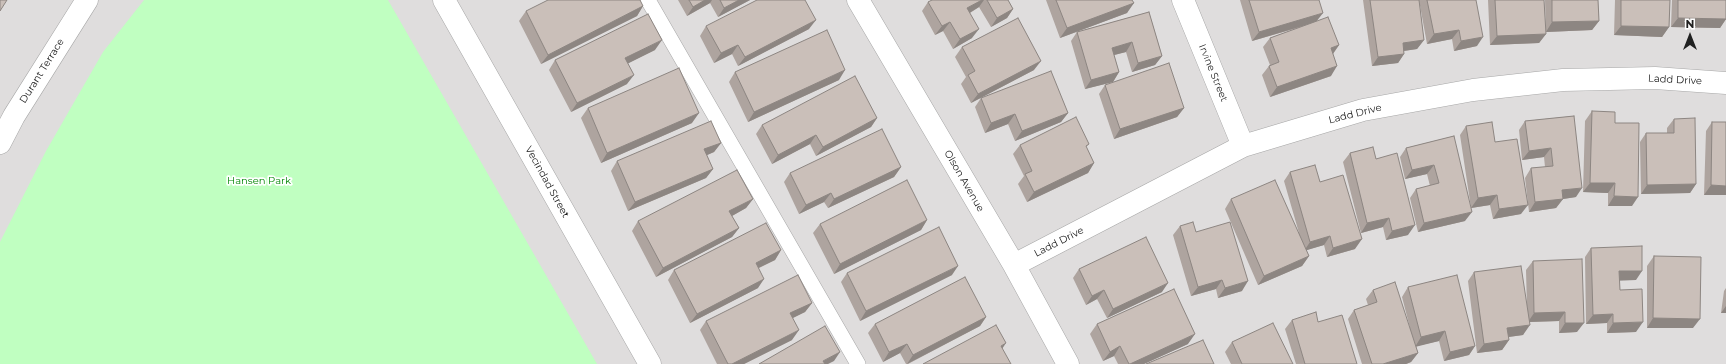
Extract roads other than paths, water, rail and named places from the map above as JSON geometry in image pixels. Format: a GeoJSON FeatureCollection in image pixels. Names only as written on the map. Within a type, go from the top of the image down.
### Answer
{"type":"FeatureCollection","features":[{"type":"Feature","properties":{"kind":"street","name":"Durant Terrace"},"geometry":{"type":"LineString","coordinates":[[0,143],[14,116],[87,0]]}},
{"type":"Feature","properties":{"kind":"street","name":"Vecindad Street"},"geometry":{"type":"LineString","coordinates":[[444,0],[650,364]]}},
{"type":"Feature","properties":{"kind":"street","name":"Olson Avenue"},"geometry":{"type":"LineString","coordinates":[[858,0],[1014,265],[1068,364]]}},
{"type":"Feature","properties":{"kind":"street","name":"Irvine Street"},"geometry":{"type":"LineString","coordinates":[[1183,0],[1243,146]]}},
{"type":"Feature","properties":{"kind":"street","name":"Ladd Drive"},"geometry":{"type":"LineString","coordinates":[[1014,265],[1243,146],[1363,110],[1473,90],[1563,80],[1655,78],[1726,83]]}},
{"type":"Feature","properties":{"kind":"lane"},"geometry":{"type":"LineString","coordinates":[[648,0],[858,364]]}},
{"type":"Feature","properties":{"kind":"park label","name":"Hansen Park"},"geometry":{"type":"Point","coordinates":[259,181]}}]}
